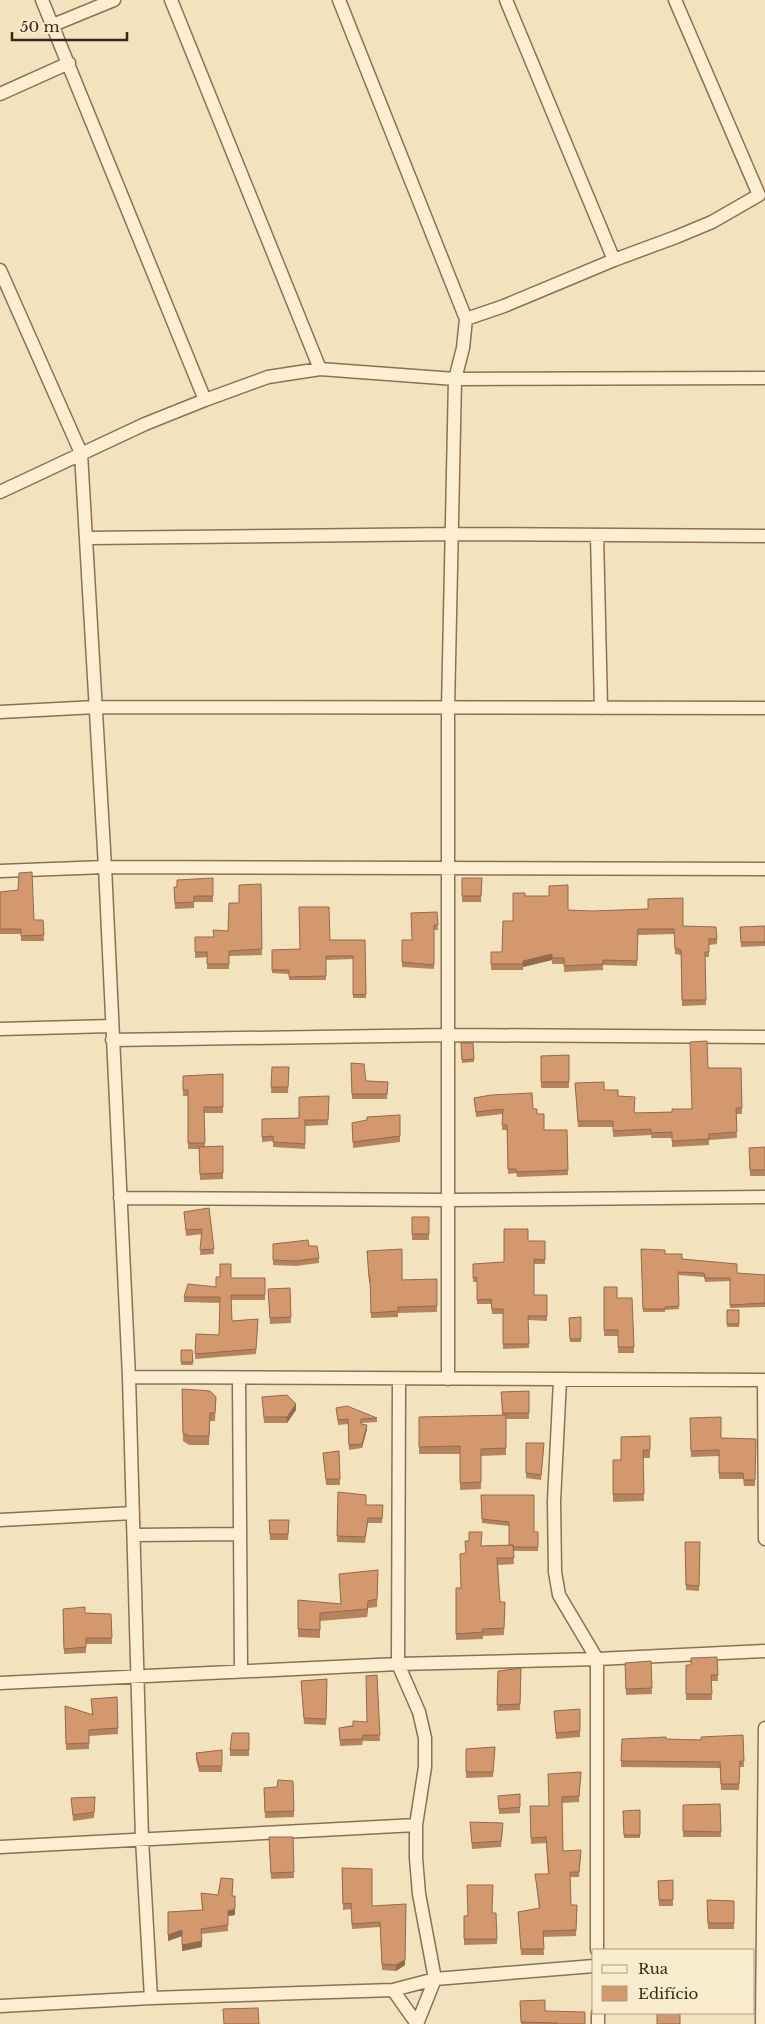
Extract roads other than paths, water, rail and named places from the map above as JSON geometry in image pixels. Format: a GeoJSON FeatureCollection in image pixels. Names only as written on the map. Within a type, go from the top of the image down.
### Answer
{"type":"FeatureCollection","features":[{"type":"Feature","properties":{"kind":"street"},"geometry":{"type":"LineString","coordinates":[[42,0],[205,400]]}},
{"type":"Feature","properties":{"kind":"street"},"geometry":{"type":"LineString","coordinates":[[53,25],[114,0]]}},
{"type":"Feature","properties":{"kind":"street"},"geometry":{"type":"LineString","coordinates":[[171,0],[320,369]]}},
{"type":"Feature","properties":{"kind":"street"},"geometry":{"type":"LineString","coordinates":[[339,0],[466,319],[463,348],[455,379],[448,709],[450,1035],[448,1379]]}},
{"type":"Feature","properties":{"kind":"street"},"geometry":{"type":"LineString","coordinates":[[506,0],[614,260]]}},
{"type":"Feature","properties":{"kind":"street"},"geometry":{"type":"LineString","coordinates":[[466,319],[504,306],[712,222],[762,193],[675,0]]}},
{"type":"Feature","properties":{"kind":"street"},"geometry":{"type":"LineString","coordinates":[[0,94],[68,63]]}},
{"type":"Feature","properties":{"kind":"street"},"geometry":{"type":"LineString","coordinates":[[0,270],[81,453],[105,867],[129,1377],[139,1677],[142,1839],[151,1998]]}},
{"type":"Feature","properties":{"kind":"street"},"geometry":{"type":"LineString","coordinates":[[0,492],[81,453],[205,400],[268,377],[320,369],[455,379],[765,378]]}},
{"type":"Feature","properties":{"kind":"street"},"geometry":{"type":"LineString","coordinates":[[87,538],[453,534],[765,536]]}},
{"type":"Feature","properties":{"kind":"street"},"geometry":{"type":"LineString","coordinates":[[597,535],[601,708]]}},
{"type":"Feature","properties":{"kind":"street"},"geometry":{"type":"LineString","coordinates":[[0,712],[96,707],[765,708]]}},
{"type":"Feature","properties":{"kind":"street"},"geometry":{"type":"LineString","coordinates":[[0,871],[105,867],[765,869]]}},
{"type":"Feature","properties":{"kind":"street"},"geometry":{"type":"LineString","coordinates":[[0,1030],[111,1026]]}},
{"type":"Feature","properties":{"kind":"street"},"geometry":{"type":"LineString","coordinates":[[112,1040],[450,1035],[765,1037]]}},
{"type":"Feature","properties":{"kind":"street"},"geometry":{"type":"LineString","coordinates":[[120,1198],[448,1200],[765,1197]]}},
{"type":"Feature","properties":{"kind":"street"},"geometry":{"type":"LineString","coordinates":[[129,1377],[764,1380],[765,1539]]}},
{"type":"Feature","properties":{"kind":"street"},"geometry":{"type":"LineString","coordinates":[[240,1378],[239,1534],[241,1671]]}},
{"type":"Feature","properties":{"kind":"street"},"geometry":{"type":"LineString","coordinates":[[399,1379],[398,1664],[419,1712],[425,1738],[425,1767],[416,1825],[416,1858],[419,1894],[435,1979],[417,2024]]}},
{"type":"Feature","properties":{"kind":"street"},"geometry":{"type":"LineString","coordinates":[[560,1380],[554,1500],[556,1580],[559,1595],[597,1658],[597,1949]]}},
{"type":"Feature","properties":{"kind":"street"},"geometry":{"type":"LineString","coordinates":[[0,1520],[133,1513]]}},
{"type":"Feature","properties":{"kind":"street"},"geometry":{"type":"LineString","coordinates":[[134,1535],[239,1534]]}},
{"type":"Feature","properties":{"kind":"street"},"geometry":{"type":"LineString","coordinates":[[0,1683],[398,1664],[765,1651]]}},
{"type":"Feature","properties":{"kind":"street"},"geometry":{"type":"LineString","coordinates":[[762,2024],[761,1959],[765,1728]]}},
{"type":"Feature","properties":{"kind":"street"},"geometry":{"type":"LineString","coordinates":[[0,1847],[416,1825]]}},
{"type":"Feature","properties":{"kind":"street"},"geometry":{"type":"LineString","coordinates":[[0,2006],[151,1998],[393,1990],[435,1979],[592,1966]]}},
{"type":"Feature","properties":{"kind":"street"},"geometry":{"type":"LineString","coordinates":[[393,1990],[417,2024]]}}]}
